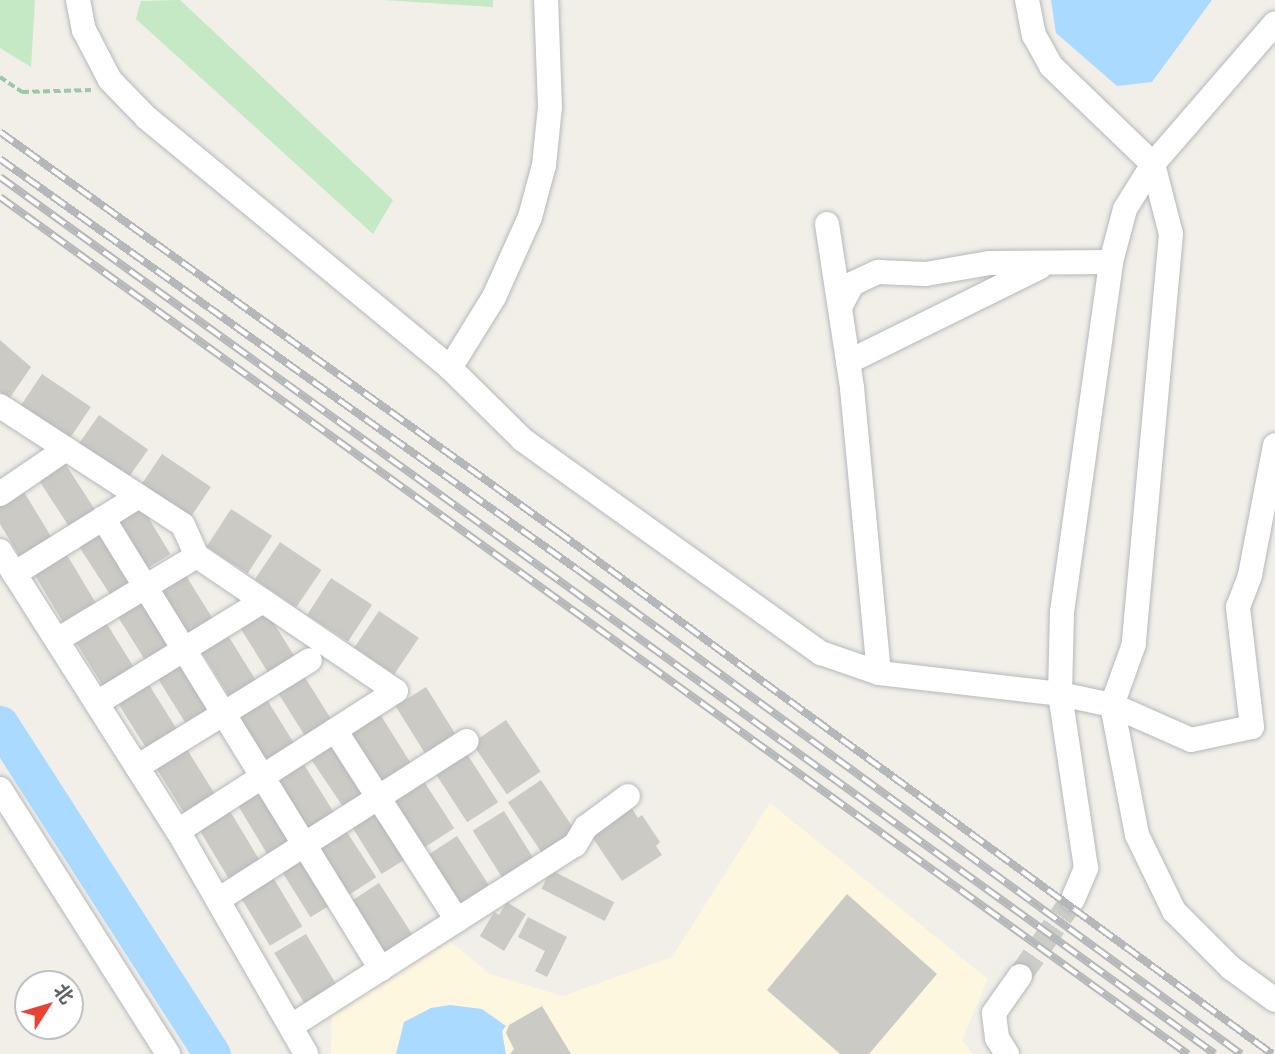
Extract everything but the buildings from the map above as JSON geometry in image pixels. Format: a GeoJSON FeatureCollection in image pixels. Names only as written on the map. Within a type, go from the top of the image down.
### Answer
{"type":"FeatureCollection","features":[{"type":"Feature","properties":{"kind":"street"},"geometry":{"type":"LineString","coordinates":[[78,0],[84,30],[110,80],[147,118],[450,368],[523,440],[821,653],[879,673],[1059,694],[1112,705],[1191,740],[1252,727],[1238,607],[1250,575],[1275,445]]}},
{"type":"Feature","properties":{"kind":"street"},"geometry":{"type":"LineString","coordinates":[[450,368],[494,297],[530,217],[544,166],[550,107],[546,0]]}},
{"type":"Feature","properties":{"kind":"street"},"geometry":{"type":"LineString","coordinates":[[1027,0],[1034,35],[1051,66],[1153,164],[1171,234],[1134,645],[1112,705],[1138,835],[1174,911],[1231,968],[1275,1000]]}},
{"type":"Feature","properties":{"kind":"street"},"geometry":{"type":"LineString","coordinates":[[1073,899],[1086,868],[1059,694],[1062,612],[1111,262],[1125,209],[1153,164],[1275,23]]}},
{"type":"Feature","properties":{"kind":"street"},"geometry":{"type":"LineString","coordinates":[[827,224],[848,362],[879,673]]}},
{"type":"Feature","properties":{"kind":"street"},"geometry":{"type":"LineString","coordinates":[[840,307],[852,284],[878,272],[926,274],[990,263],[1044,265],[1111,262]]}},
{"type":"Feature","properties":{"kind":"street"},"geometry":{"type":"LineString","coordinates":[[848,362],[1044,265]]}},
{"type":"Feature","properties":{"kind":"street"},"geometry":{"type":"LineString","coordinates":[[1,407],[183,525],[197,556],[396,691],[178,831]]}},
{"type":"Feature","properties":{"kind":"street"},"geometry":{"type":"LineString","coordinates":[[0,494],[66,449]]}},
{"type":"Feature","properties":{"kind":"street"},"geometry":{"type":"LineString","coordinates":[[14,573],[139,496]]}},
{"type":"Feature","properties":{"kind":"street"},"geometry":{"type":"LineString","coordinates":[[103,518],[381,969]]}},
{"type":"Feature","properties":{"kind":"street"},"geometry":{"type":"LineString","coordinates":[[0,551],[178,831],[293,1025],[306,1054]]}},
{"type":"Feature","properties":{"kind":"street"},"geometry":{"type":"LineString","coordinates":[[57,640],[197,556]]}},
{"type":"Feature","properties":{"kind":"street"},"geometry":{"type":"LineString","coordinates":[[97,703],[263,601]]}},
{"type":"Feature","properties":{"kind":"street"},"geometry":{"type":"LineString","coordinates":[[137,767],[310,660]]}},
{"type":"Feature","properties":{"kind":"street"},"geometry":{"type":"LineString","coordinates":[[335,730],[457,920]]}},
{"type":"Feature","properties":{"kind":"street"},"geometry":{"type":"LineString","coordinates":[[218,900],[467,741]]}},
{"type":"Feature","properties":{"kind":"street"},"geometry":{"type":"LineString","coordinates":[[0,789],[167,1054]]}},
{"type":"Feature","properties":{"kind":"street"},"geometry":{"type":"LineString","coordinates":[[293,1025],[575,845],[586,827],[628,796]]}},
{"type":"Feature","properties":{"kind":"street"},"geometry":{"type":"LineString","coordinates":[[1007,1054],[998,1038],[994,1013],[1020,976]]}},
{"type":"Feature","properties":{"kind":"path"},"geometry":{"type":"LineString","coordinates":[[0,77],[22,92],[86,93],[110,80]]}},
{"type":"Feature","properties":{"kind":"shaded area"},"geometry":{"type":"Polygon","coordinates":[[[770,803],[988,979],[962,1040],[973,1054],[331,1054],[332,1016],[447,939],[490,974],[563,996],[672,957],[770,803]]]}},
{"type":"Feature","properties":{"kind":"green space"},"geometry":{"type":"Polygon","coordinates":[[[0,0],[35,0],[31,67],[0,48],[0,0]]]}},
{"type":"Feature","properties":{"kind":"green space"},"geometry":{"type":"Polygon","coordinates":[[[180,0],[393,200],[373,234],[136,19],[141,1],[180,0]]]}},
{"type":"Feature","properties":{"kind":"green space"},"geometry":{"type":"Polygon","coordinates":[[[383,0],[493,0],[493,7],[383,0]]]}},
{"type":"Feature","properties":{"kind":"water"},"geometry":{"type":"Polygon","coordinates":[[[1051,0],[1212,0],[1152,82],[1117,86],[1056,33],[1051,0]]]}},
{"type":"Feature","properties":{"kind":"water"},"geometry":{"type":"Polygon","coordinates":[[[450,1005],[482,1009],[506,1026],[502,1031],[506,1054],[396,1054],[404,1022],[431,1008],[450,1005]]]}},
{"type":"Feature","properties":{"kind":"waterway"},"geometry":{"type":"LineString","coordinates":[[0,724],[212,1054]]}},
{"type":"Feature","properties":{"kind":"tunnel"},"geometry":{"type":"LineString","coordinates":[[1020,976],[1073,899]]}},
{"type":"Feature","properties":{"kind":"railway"},"geometry":{"type":"LineString","coordinates":[[0,132],[557,531],[1272,1054]]}},
{"type":"Feature","properties":{"kind":"railway"},"geometry":{"type":"LineString","coordinates":[[0,159],[578,570],[1241,1054]]}},
{"type":"Feature","properties":{"kind":"railway"},"geometry":{"type":"LineString","coordinates":[[0,177],[1215,1054]]}},
{"type":"Feature","properties":{"kind":"railway"},"geometry":{"type":"LineString","coordinates":[[0,197],[1188,1054]]}}]}
